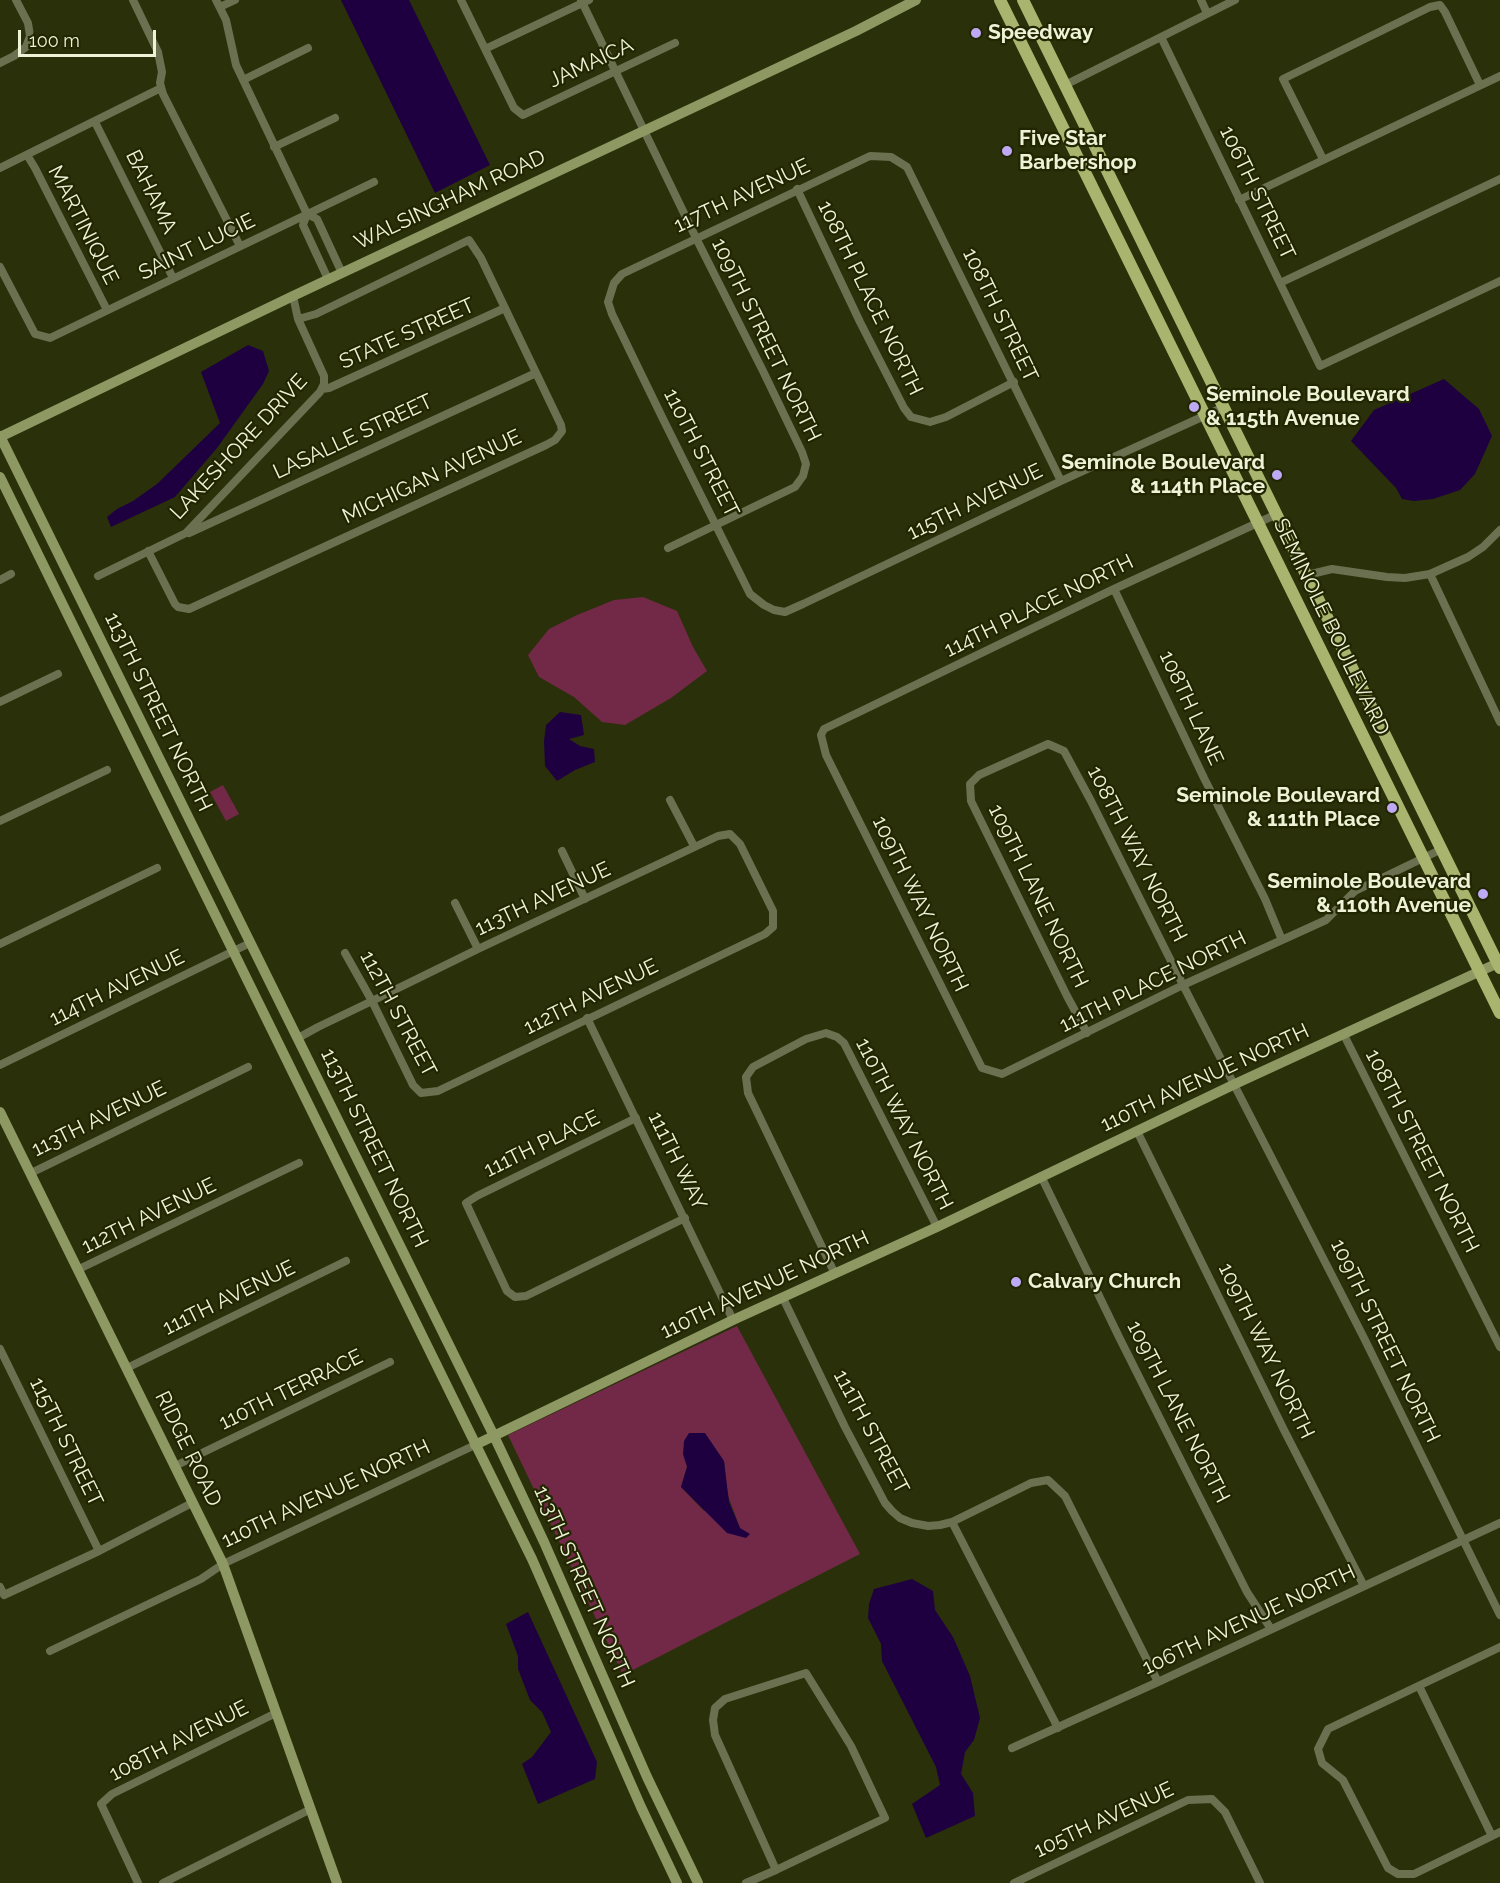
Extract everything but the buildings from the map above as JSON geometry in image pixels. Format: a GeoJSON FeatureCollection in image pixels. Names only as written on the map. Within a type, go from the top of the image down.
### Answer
{"type":"FeatureCollection","features":[{"type":"Feature","properties":{"kind":"main road","name":"WALSINGHAM ROAD"},"geometry":{"type":"LineString","coordinates":[[0,436],[856,31],[916,0]]}},
{"type":"Feature","properties":{"kind":"main road","name":"SEMINOLE BOULEVARD"},"geometry":{"type":"LineString","coordinates":[[1000,0],[1500,1013]]}},
{"type":"Feature","properties":{"kind":"main road","name":"SEMINOLE BOULEVARD"},"geometry":{"type":"LineString","coordinates":[[1023,0],[1499,964]]}},
{"type":"Feature","properties":{"kind":"main road"},"geometry":{"type":"LineString","coordinates":[[1123,251],[1142,242]]}},
{"type":"Feature","properties":{"kind":"main road","name":"113TH STREET NORTH"},"geometry":{"type":"LineString","coordinates":[[0,436],[494,1436],[544,1542],[647,1777],[698,1883]]}},
{"type":"Feature","properties":{"kind":"main road","name":"113TH STREET NORTH"},"geometry":{"type":"LineString","coordinates":[[0,477],[532,1559],[640,1808],[677,1883]]}},
{"type":"Feature","properties":{"kind":"main road","name":"110TH AVENUE NORTH"},"geometry":{"type":"LineString","coordinates":[[475,1445],[733,1320],[937,1227],[1235,1084],[1499,964]]}},
{"type":"Feature","properties":{"kind":"main road","name":"RIDGE ROAD"},"geometry":{"type":"LineString","coordinates":[[0,1112],[223,1564],[337,1883]]}},
{"type":"Feature","properties":{"kind":"street"},"geometry":{"type":"LineString","coordinates":[[0,63],[26,47],[30,36],[28,22],[16,0]]}},
{"type":"Feature","properties":{"kind":"street"},"geometry":{"type":"LineString","coordinates":[[133,0],[158,52],[162,72],[161,88],[240,246]]}},
{"type":"Feature","properties":{"kind":"street"},"geometry":{"type":"LineString","coordinates":[[235,0],[218,4],[226,20],[236,65],[307,214],[317,219],[342,273]]}},
{"type":"Feature","properties":{"kind":"street"},"geometry":{"type":"LineString","coordinates":[[461,0],[485,49],[584,1]]}},
{"type":"Feature","properties":{"kind":"street"},"geometry":{"type":"LineString","coordinates":[[1201,0],[1207,13]]}},
{"type":"Feature","properties":{"kind":"street"},"geometry":{"type":"LineString","coordinates":[[1065,85],[1235,0]]}},
{"type":"Feature","properties":{"kind":"street","name":"109TH STREET NORTH"},"geometry":{"type":"LineString","coordinates":[[584,1],[615,72],[763,371],[806,464],[795,487],[717,526]]}},
{"type":"Feature","properties":{"kind":"street"},"geometry":{"type":"LineString","coordinates":[[1323,159],[1283,79],[1430,7],[1440,5],[1480,85]]}},
{"type":"Feature","properties":{"kind":"street","name":"106TH STREET"},"geometry":{"type":"LineString","coordinates":[[1161,37],[1320,366],[1500,281]]}},
{"type":"Feature","properties":{"kind":"street","name":"JAMAICA"},"geometry":{"type":"LineString","coordinates":[[485,49],[514,108],[523,115],[675,43]]}},
{"type":"Feature","properties":{"kind":"street"},"geometry":{"type":"LineString","coordinates":[[243,80],[308,48]]}},
{"type":"Feature","properties":{"kind":"street"},"geometry":{"type":"LineString","coordinates":[[1239,200],[1500,76]]}},
{"type":"Feature","properties":{"kind":"street"},"geometry":{"type":"LineString","coordinates":[[0,168],[161,88]]}},
{"type":"Feature","properties":{"kind":"street"},"geometry":{"type":"LineString","coordinates":[[274,147],[335,118]]}},
{"type":"Feature","properties":{"kind":"street","name":"BAHAMA"},"geometry":{"type":"LineString","coordinates":[[95,122],[173,278]]}},
{"type":"Feature","properties":{"kind":"street","name":"MARTINIQUE"},"geometry":{"type":"LineString","coordinates":[[27,155],[107,310]]}},
{"type":"Feature","properties":{"kind":"street","name":"117TH AVENUE"},"geometry":{"type":"LineString","coordinates":[[608,302],[614,283],[622,274],[870,156],[891,157],[907,167]]}},
{"type":"Feature","properties":{"kind":"street","name":"108TH STREET"},"geometry":{"type":"LineString","coordinates":[[907,167],[1061,480]]}},
{"type":"Feature","properties":{"kind":"street"},"geometry":{"type":"LineString","coordinates":[[1280,283],[1500,179]]}},
{"type":"Feature","properties":{"kind":"street","name":"SAINT LUCIE"},"geometry":{"type":"LineString","coordinates":[[0,267],[35,334],[50,338],[374,182]]}},
{"type":"Feature","properties":{"kind":"street","name":"108TH PLACE NORTH"},"geometry":{"type":"LineString","coordinates":[[797,189],[903,408],[911,417],[930,422],[946,417],[1014,382]]}},
{"type":"Feature","properties":{"kind":"street"},"geometry":{"type":"LineString","coordinates":[[307,214],[303,225],[328,279]]}},
{"type":"Feature","properties":{"kind":"street","name":"MICHIGAN AVENUE"},"geometry":{"type":"LineString","coordinates":[[148,551],[168,593],[178,608],[198,606],[555,440],[562,431],[481,258],[469,240],[316,314],[298,319]]}},
{"type":"Feature","properties":{"kind":"street","name":"LAKESHORE DRIVE"},"geometry":{"type":"LineString","coordinates":[[98,576],[186,533],[322,389],[324,376],[298,319],[293,296]]}},
{"type":"Feature","properties":{"kind":"street","name":"110TH STREET"},"geometry":{"type":"LineString","coordinates":[[608,302],[750,594],[774,610]]}},
{"type":"Feature","properties":{"kind":"street","name":"STATE STREET"},"geometry":{"type":"LineString","coordinates":[[322,389],[329,388],[505,308]]}},
{"type":"Feature","properties":{"kind":"street","name":"LASALLE STREET"},"geometry":{"type":"LineString","coordinates":[[186,533],[536,373]]}},
{"type":"Feature","properties":{"kind":"street","name":"115TH AVENUE"},"geometry":{"type":"LineString","coordinates":[[774,610],[785,612],[804,604],[1061,480],[1224,407]]}},
{"type":"Feature","properties":{"kind":"street","name":"114TH PLACE NORTH"},"geometry":{"type":"LineString","coordinates":[[821,735],[824,729],[1114,589],[1277,514]]}},
{"type":"Feature","properties":{"kind":"street"},"geometry":{"type":"LineString","coordinates":[[668,548],[717,526]]}},
{"type":"Feature","properties":{"kind":"street"},"geometry":{"type":"LineString","coordinates":[[1306,575],[1332,569],[1406,578],[1430,574],[1468,557],[1500,530]]}},
{"type":"Feature","properties":{"kind":"street"},"geometry":{"type":"LineString","coordinates":[[0,580],[11,574]]}},
{"type":"Feature","properties":{"kind":"street"},"geometry":{"type":"LineString","coordinates":[[1430,574],[1500,722]]}},
{"type":"Feature","properties":{"kind":"street","name":"108TH LANE"},"geometry":{"type":"LineString","coordinates":[[1114,589],[1204,778],[1265,899],[1282,940]]}},
{"type":"Feature","properties":{"kind":"street"},"geometry":{"type":"LineString","coordinates":[[0,702],[58,674]]}},
{"type":"Feature","properties":{"kind":"street","name":"109TH WAY NORTH"},"geometry":{"type":"LineString","coordinates":[[821,735],[826,755],[982,1068],[1002,1074]]}},
{"type":"Feature","properties":{"kind":"street","name":"108TH WAY NORTH"},"geometry":{"type":"LineString","coordinates":[[980,775],[1048,744],[1064,751],[1235,1084]]}},
{"type":"Feature","properties":{"kind":"street"},"geometry":{"type":"LineString","coordinates":[[0,821],[107,770]]}},
{"type":"Feature","properties":{"kind":"street","name":"109TH LANE NORTH"},"geometry":{"type":"LineString","coordinates":[[980,775],[970,784],[971,801],[1087,1033]]}},
{"type":"Feature","properties":{"kind":"street"},"geometry":{"type":"LineString","coordinates":[[670,800],[694,846]]}},
{"type":"Feature","properties":{"kind":"street","name":"113TH AVENUE"},"geometry":{"type":"LineString","coordinates":[[298,1038],[478,949],[718,836],[730,834],[740,844],[773,911],[774,927]]}},
{"type":"Feature","properties":{"kind":"street","name":"111TH PLACE NORTH"},"geometry":{"type":"LineString","coordinates":[[1002,1074],[1326,920],[1355,891],[1442,849]]}},
{"type":"Feature","properties":{"kind":"street"},"geometry":{"type":"LineString","coordinates":[[562,851],[585,898]]}},
{"type":"Feature","properties":{"kind":"street"},"geometry":{"type":"LineString","coordinates":[[0,944],[157,868]]}},
{"type":"Feature","properties":{"kind":"street"},"geometry":{"type":"LineString","coordinates":[[455,903],[478,949]]}},
{"type":"Feature","properties":{"kind":"street","name":"112TH AVENUE"},"geometry":{"type":"LineString","coordinates":[[421,1093],[438,1091],[765,934],[774,927]]}},
{"type":"Feature","properties":{"kind":"street","name":"114TH AVENUE"},"geometry":{"type":"LineString","coordinates":[[0,1065],[250,943]]}},
{"type":"Feature","properties":{"kind":"street","name":"112TH STREET"},"geometry":{"type":"LineString","coordinates":[[345,953],[372,1001],[413,1086],[421,1093]]}},
{"type":"Feature","properties":{"kind":"street","name":"111TH WAY"},"geometry":{"type":"LineString","coordinates":[[587,1018],[733,1320]]}},
{"type":"Feature","properties":{"kind":"street","name":"110TH WAY NORTH"},"geometry":{"type":"LineString","coordinates":[[834,1274],[748,1094],[746,1077],[753,1067],[806,1039],[826,1033],[837,1036],[844,1043],[937,1227]]}},
{"type":"Feature","properties":{"kind":"street","name":"108TH STREET NORTH"},"geometry":{"type":"LineString","coordinates":[[1344,1035],[1500,1347]]}},
{"type":"Feature","properties":{"kind":"street","name":"113TH AVENUE"},"geometry":{"type":"LineString","coordinates":[[31,1173],[248,1067]]}},
{"type":"Feature","properties":{"kind":"street","name":"109TH STREET NORTH"},"geometry":{"type":"LineString","coordinates":[[1235,1084],[1500,1615]]}},
{"type":"Feature","properties":{"kind":"street","name":"111TH PLACE"},"geometry":{"type":"LineString","coordinates":[[636,1118],[466,1203],[507,1291],[515,1297],[526,1296],[685,1218]]}},
{"type":"Feature","properties":{"kind":"street","name":"109TH WAY NORTH"},"geometry":{"type":"LineString","coordinates":[[1137,1131],[1284,1430],[1364,1586]]}},
{"type":"Feature","properties":{"kind":"street","name":"112TH AVENUE"},"geometry":{"type":"LineString","coordinates":[[79,1269],[299,1163]]}},
{"type":"Feature","properties":{"kind":"street","name":"109TH LANE NORTH"},"geometry":{"type":"LineString","coordinates":[[1041,1176],[1247,1592],[1271,1629]]}},
{"type":"Feature","properties":{"kind":"street","name":"111TH AVENUE"},"geometry":{"type":"LineString","coordinates":[[127,1368],[346,1261]]}},
{"type":"Feature","properties":{"kind":"street","name":"111TH STREET"},"geometry":{"type":"LineString","coordinates":[[783,1298],[845,1427],[885,1503],[900,1518],[912,1523],[928,1526],[952,1522]]}},
{"type":"Feature","properties":{"kind":"street","name":"115TH STREET"},"geometry":{"type":"LineString","coordinates":[[0,1349],[99,1551]]}},
{"type":"Feature","properties":{"kind":"street","name":"110TH TERRACE"},"geometry":{"type":"LineString","coordinates":[[175,1466],[390,1362]]}},
{"type":"Feature","properties":{"kind":"street","name":"110TH AVENUE NORTH"},"geometry":{"type":"LineString","coordinates":[[50,1651],[201,1579],[223,1564],[475,1445]]}},
{"type":"Feature","properties":{"kind":"street"},"geometry":{"type":"LineString","coordinates":[[1058,1728],[952,1522],[1031,1483],[1048,1480],[1065,1496],[1158,1682]]}},
{"type":"Feature","properties":{"kind":"street"},"geometry":{"type":"LineString","coordinates":[[0,1587],[4,1595],[99,1551],[192,1503]]}},
{"type":"Feature","properties":{"kind":"street","name":"106TH AVENUE NORTH"},"geometry":{"type":"LineString","coordinates":[[1012,1748],[1500,1522]]}},
{"type":"Feature","properties":{"kind":"street"},"geometry":{"type":"LineString","coordinates":[[1419,1686],[1496,1834],[1414,1874],[1398,1874],[1388,1868],[1342,1780],[1322,1763],[1318,1749],[1328,1729],[1500,1647]]}},
{"type":"Feature","properties":{"kind":"street"},"geometry":{"type":"LineString","coordinates":[[746,1883],[776,1870],[885,1818],[851,1746],[806,1673],[725,1699],[715,1708],[713,1720],[715,1735],[776,1870]]}},
{"type":"Feature","properties":{"kind":"street","name":"108TH AVENUE"},"geometry":{"type":"LineString","coordinates":[[138,1883],[101,1804],[112,1794],[276,1713]]}},
{"type":"Feature","properties":{"kind":"street","name":"105TH AVENUE"},"geometry":{"type":"LineString","coordinates":[[1014,1883],[1188,1800],[1212,1799],[1225,1812],[1260,1883]]}},
{"type":"Feature","properties":{"kind":"street"},"geometry":{"type":"LineString","coordinates":[[163,1883],[311,1809]]}},
{"type":"Feature","properties":{"kind":"shaded area"},"geometry":{"type":"Polygon","coordinates":[[[341,0],[409,0],[490,165],[435,193],[341,0]]]}},
{"type":"Feature","properties":{"kind":"shaded area"},"geometry":{"type":"Polygon","coordinates":[[[248,345],[263,351],[269,371],[263,384],[217,448],[175,497],[111,527],[107,517],[157,484],[220,423],[201,372],[248,345]]]}},
{"type":"Feature","properties":{"kind":"shaded area"},"geometry":{"type":"Polygon","coordinates":[[[1444,379],[1479,409],[1492,436],[1475,474],[1460,490],[1433,499],[1414,501],[1402,499],[1396,488],[1351,441],[1374,410],[1444,379]]]}},
{"type":"Feature","properties":{"kind":"shaded area"},"geometry":{"type":"Polygon","coordinates":[[[643,597],[677,611],[707,671],[671,698],[625,725],[602,722],[574,697],[539,677],[528,655],[549,629],[614,600],[643,597]]]}},
{"type":"Feature","properties":{"kind":"shaded area"},"geometry":{"type":"Polygon","coordinates":[[[560,712],[581,715],[584,735],[569,739],[580,746],[594,749],[595,762],[557,781],[545,766],[544,741],[546,725],[560,712]]]}},
{"type":"Feature","properties":{"kind":"shaded area"},"geometry":{"type":"Polygon","coordinates":[[[223,785],[239,814],[226,821],[210,792],[223,785]]]}},
{"type":"Feature","properties":{"kind":"shaded area"},"geometry":{"type":"Polygon","coordinates":[[[737,1326],[860,1554],[623,1675],[508,1435],[737,1326]],[[724,1461],[687,1467],[681,1487],[703,1510],[740,1528],[727,1493],[724,1461]]]}},
{"type":"Feature","properties":{"kind":"shaded area"},"geometry":{"type":"Polygon","coordinates":[[[689,1433],[705,1433],[724,1461],[729,1502],[740,1528],[750,1534],[746,1538],[727,1533],[681,1487],[687,1467],[683,1454],[684,1441],[689,1433]]]}},
{"type":"Feature","properties":{"kind":"shaded area"},"geometry":{"type":"Polygon","coordinates":[[[912,1579],[933,1591],[935,1610],[953,1637],[970,1676],[980,1718],[974,1740],[965,1752],[961,1774],[973,1793],[975,1816],[926,1838],[912,1804],[940,1785],[936,1767],[882,1661],[881,1644],[868,1618],[869,1604],[874,1589],[912,1579]]]}},
{"type":"Feature","properties":{"kind":"shaded area"},"geometry":{"type":"Polygon","coordinates":[[[528,1612],[597,1762],[595,1779],[538,1804],[522,1764],[532,1757],[551,1732],[542,1712],[530,1700],[518,1669],[518,1656],[506,1624],[528,1612]]]}},
{"type":"Feature","properties":{"kind":"place","name":"Speedway"},"geometry":{"type":"Point","coordinates":[976,33]}},
{"type":"Feature","properties":{"kind":"place","name":"Five Star Barbershop"},"geometry":{"type":"Point","coordinates":[1007,151]}},
{"type":"Feature","properties":{"kind":"place","name":"Seminole Boulevard & 115th Avenue"},"geometry":{"type":"Point","coordinates":[1194,407]}},
{"type":"Feature","properties":{"kind":"place","name":"Seminole Boulevard & 114th Place"},"geometry":{"type":"Point","coordinates":[1277,475]}},
{"type":"Feature","properties":{"kind":"place","name":"Seminole Boulevard & 111th Place"},"geometry":{"type":"Point","coordinates":[1392,808]}},
{"type":"Feature","properties":{"kind":"place","name":"Seminole Boulevard & 110th Avenue"},"geometry":{"type":"Point","coordinates":[1483,894]}},
{"type":"Feature","properties":{"kind":"place","name":"Calvary Church"},"geometry":{"type":"Point","coordinates":[1016,1282]}}]}
